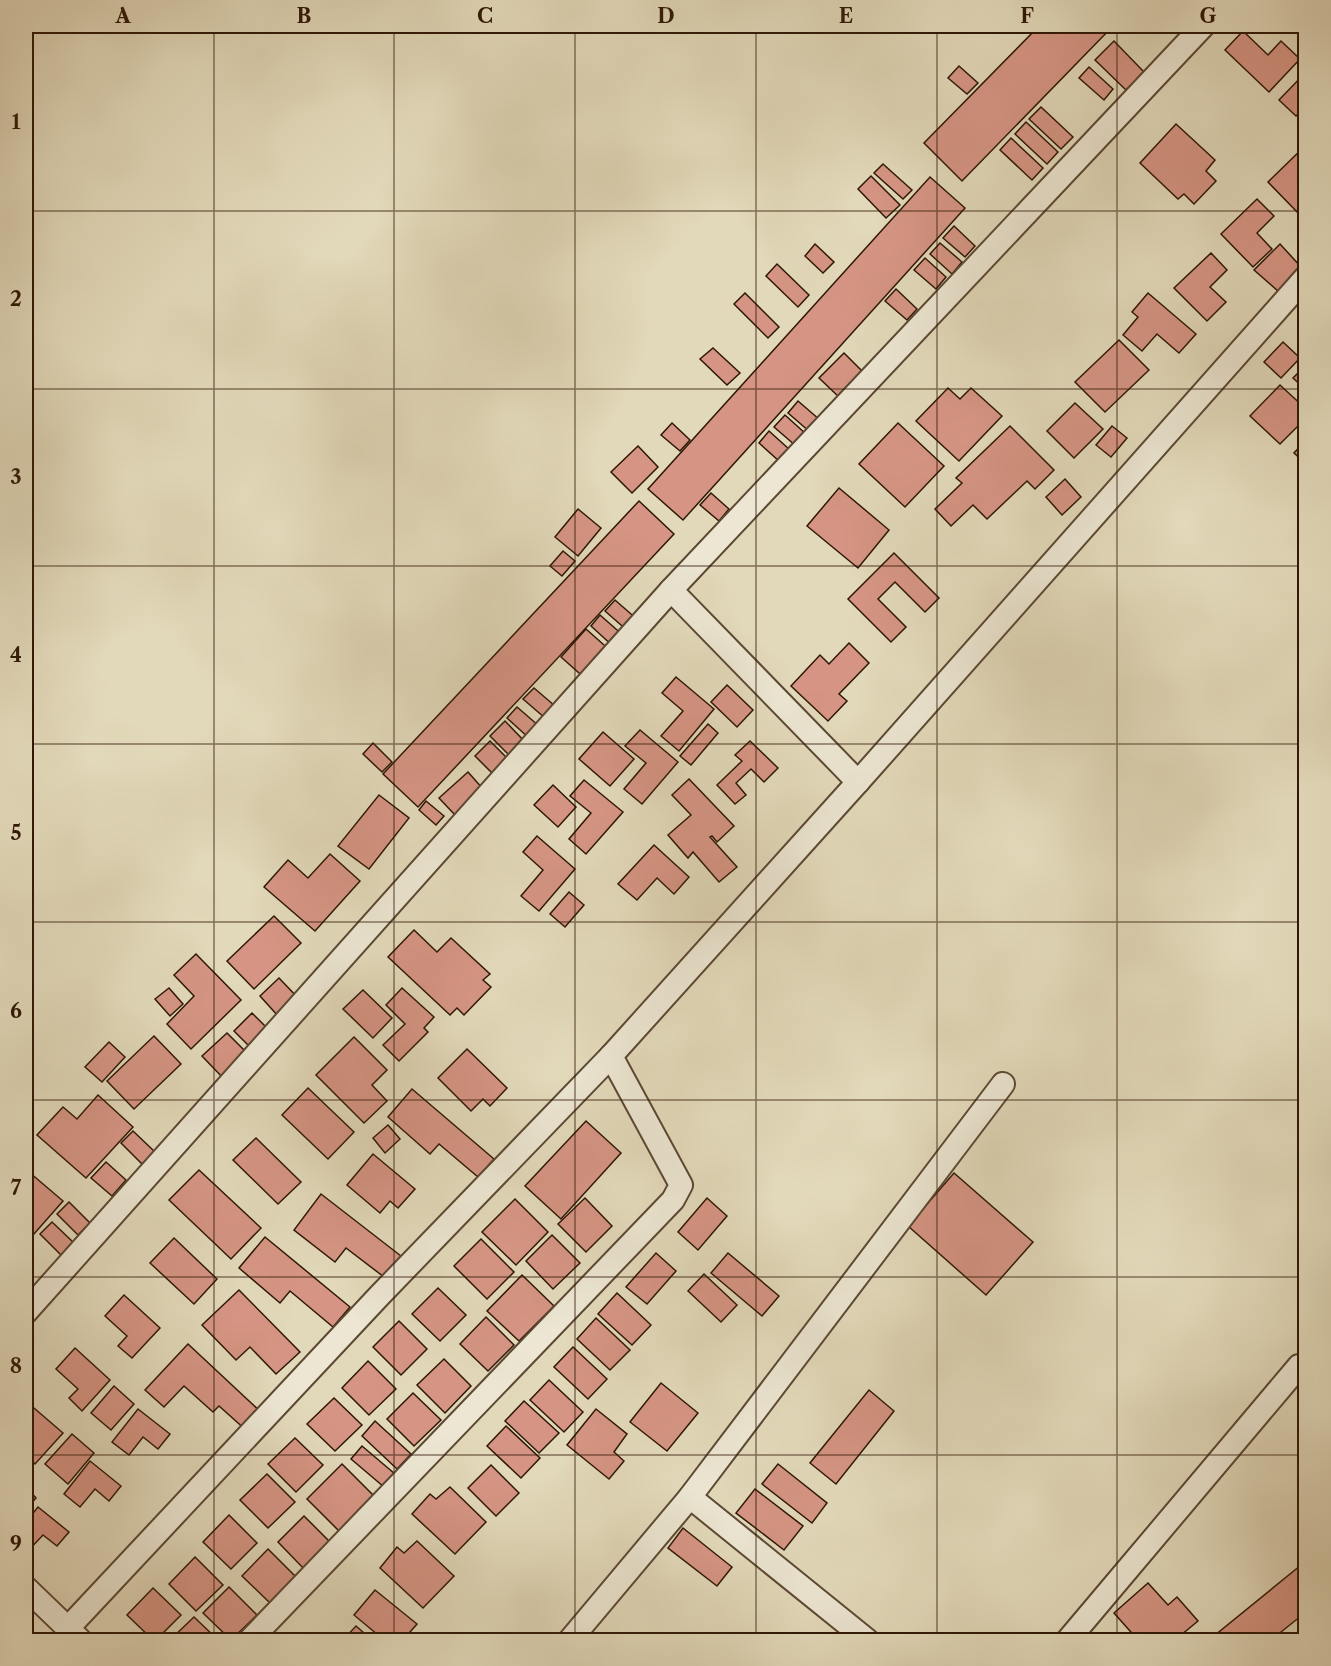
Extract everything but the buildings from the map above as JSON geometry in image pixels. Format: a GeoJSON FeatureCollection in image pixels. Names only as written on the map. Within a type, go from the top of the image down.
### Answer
{"type":"FeatureCollection","features":[{"type":"Feature","properties":{"kind":"street"},"geometry":{"type":"LineString","coordinates":[[26,1312],[671,590],[1203,26]]}},
{"type":"Feature","properties":{"kind":"street"},"geometry":{"type":"LineString","coordinates":[[26,1588],[74,1634],[380,1295],[611,1056],[858,782],[1305,277]]}},
{"type":"Feature","properties":{"kind":"street"},"geometry":{"type":"LineString","coordinates":[[671,590],[858,782]]}},
{"type":"Feature","properties":{"kind":"street"},"geometry":{"type":"LineString","coordinates":[[250,1641],[673,1200],[681,1185],[611,1056]]}},
{"type":"Feature","properties":{"kind":"street"},"geometry":{"type":"LineString","coordinates":[[570,1641],[690,1497],[1004,1084]]}},
{"type":"Feature","properties":{"kind":"street"},"geometry":{"type":"LineString","coordinates":[[1068,1641],[1299,1366]]}},
{"type":"Feature","properties":{"kind":"street"},"geometry":{"type":"LineString","coordinates":[[690,1497],[867,1641]]}}]}
